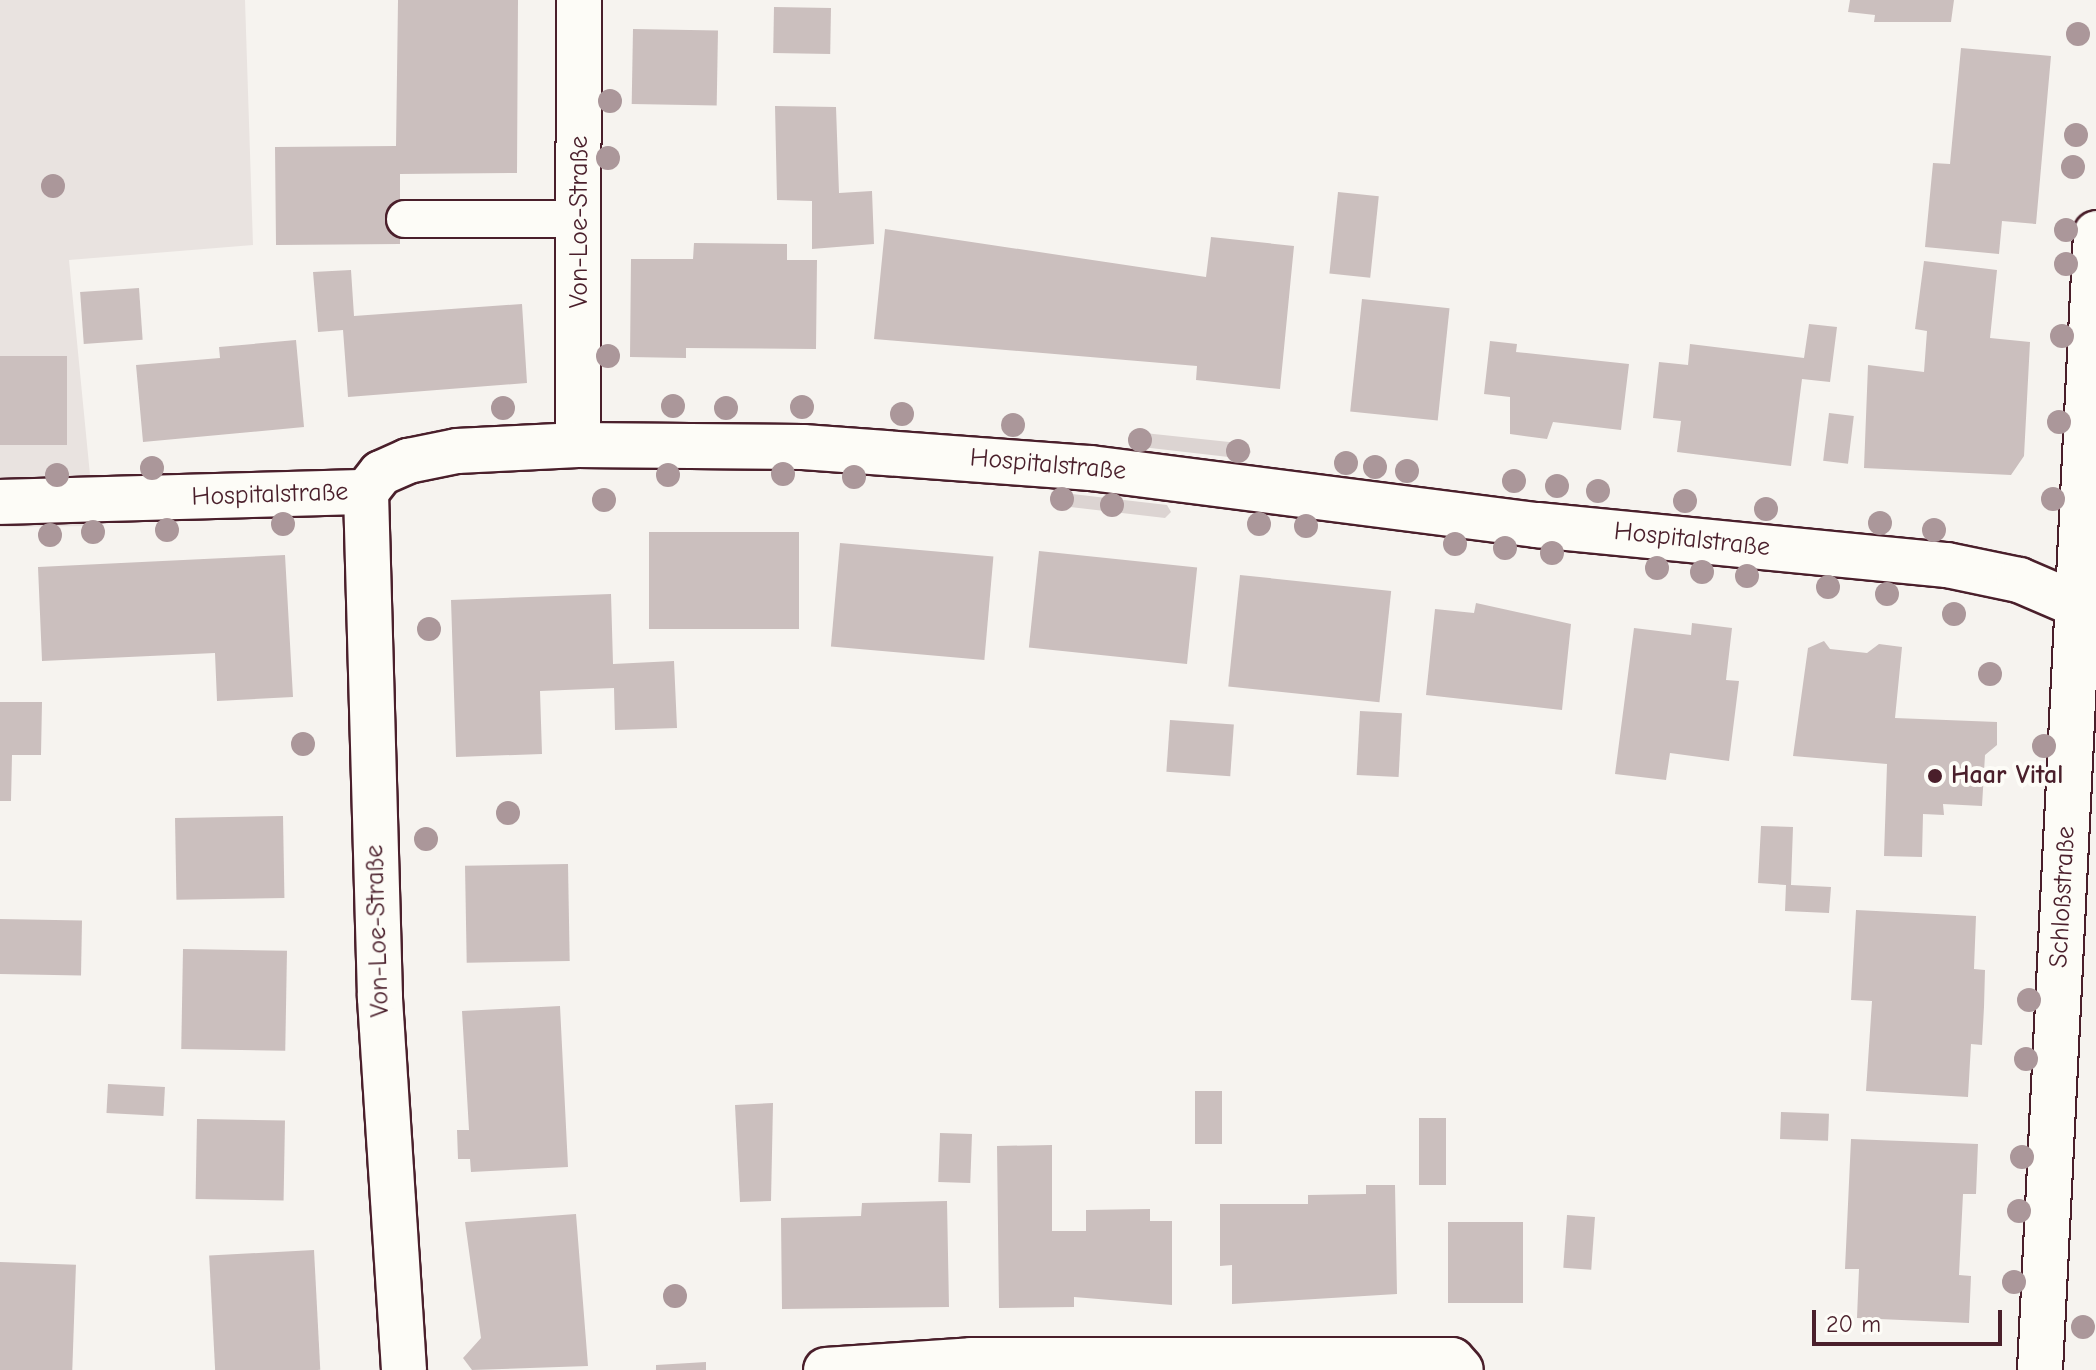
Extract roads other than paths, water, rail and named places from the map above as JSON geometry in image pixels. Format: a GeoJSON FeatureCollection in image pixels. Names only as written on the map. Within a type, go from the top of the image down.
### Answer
{"type":"FeatureCollection","features":[{"type":"Feature","properties":{"kind":"street","name":"Von-Loe-Straße"},"geometry":{"type":"LineString","coordinates":[[578,445],[579,0]]}},
{"type":"Feature","properties":{"kind":"street","name":"Schloßstraße"},"geometry":{"type":"LineString","coordinates":[[2040,1370],[2087,608],[2096,233]]}},
{"type":"Feature","properties":{"kind":"street","name":"Hospitalstraße"},"geometry":{"type":"LineString","coordinates":[[0,502],[366,492],[381,473],[408,461],[457,451],[578,445],[803,447],[1091,468],[1537,525],[1947,565],[2019,580],[2087,608]]}},
{"type":"Feature","properties":{"kind":"street","name":"Von-Loe-Straße"},"geometry":{"type":"LineString","coordinates":[[366,492],[380,997],[404,1370]]}},
{"type":"Feature","properties":{"kind":"street"},"geometry":{"type":"LineString","coordinates":[[826,1370],[971,1360],[1452,1360],[1461,1370]]}},
{"type":"Feature","properties":{"kind":"lane"},"geometry":{"type":"LineString","coordinates":[[405,219],[580,219]]}},
{"type":"Feature","properties":{"kind":"place","name":"Haar Vital"},"geometry":{"type":"Point","coordinates":[1935,776]}}]}
